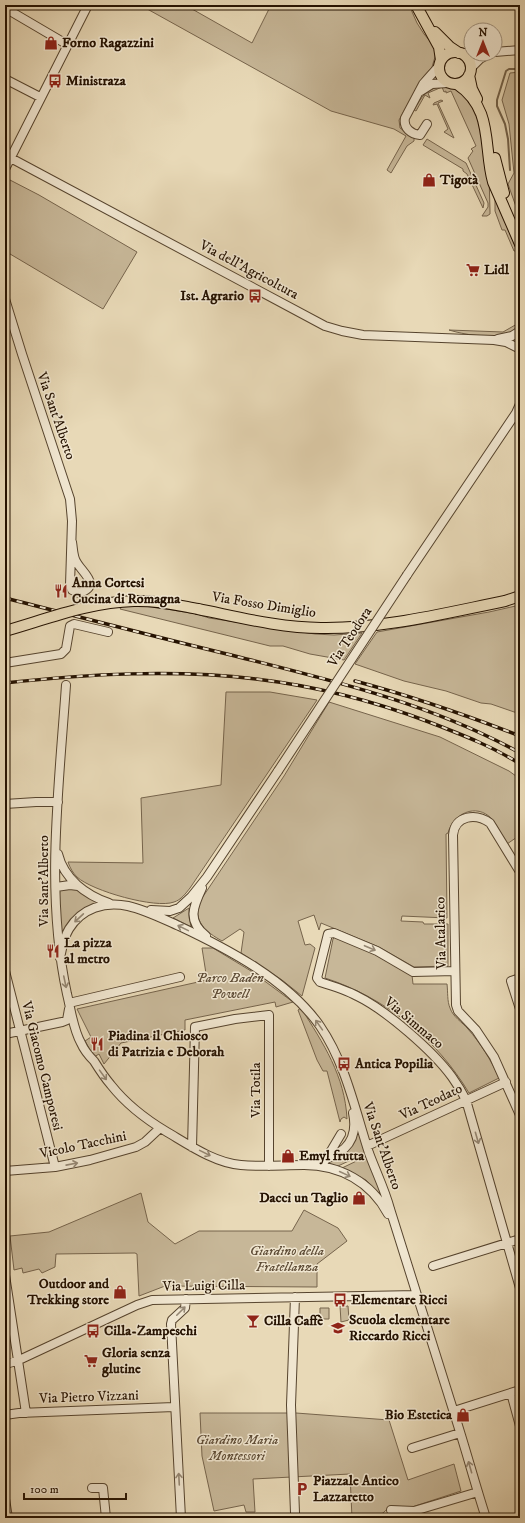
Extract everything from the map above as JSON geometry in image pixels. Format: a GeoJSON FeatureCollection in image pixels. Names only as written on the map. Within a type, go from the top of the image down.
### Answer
{"type":"FeatureCollection","features":[{"type":"Feature","properties":{"kind":"main road"},"geometry":{"type":"LineString","coordinates":[[416,5],[439,47],[441,76],[468,93],[481,114],[487,134],[493,182],[520,244]]}},
{"type":"Feature","properties":{"kind":"main road"},"geometry":{"type":"LineString","coordinates":[[426,23],[450,46],[463,52]]}},
{"type":"Feature","properties":{"kind":"main road"},"geometry":{"type":"LineString","coordinates":[[440,63],[449,53],[463,53]]}},
{"type":"Feature","properties":{"kind":"main road"},"geometry":{"type":"LineString","coordinates":[[468,62],[475,95],[485,112],[490,126],[496,164],[502,186],[520,229]]}},
{"type":"Feature","properties":{"kind":"main road"},"geometry":{"type":"LineString","coordinates":[[452,84],[466,80],[470,72]]}},
{"type":"Feature","properties":{"kind":"main road","name":"Via Fosso Dimiglio"},"geometry":{"type":"LineString","coordinates":[[5,631],[81,609],[115,602],[162,602],[287,625],[320,628],[354,628],[402,622],[505,601],[520,596]]}},
{"type":"Feature","properties":{"kind":"street"},"geometry":{"type":"LineString","coordinates":[[5,169],[8,156],[88,5]]}},
{"type":"Feature","properties":{"kind":"street"},"geometry":{"type":"LineString","coordinates":[[5,8],[68,45]]}},
{"type":"Feature","properties":{"kind":"street"},"geometry":{"type":"LineString","coordinates":[[503,51],[520,50]]}},
{"type":"Feature","properties":{"kind":"street"},"geometry":{"type":"LineString","coordinates":[[470,72],[478,62]]}},
{"type":"Feature","properties":{"kind":"street"},"geometry":{"type":"LineString","coordinates":[[427,124],[420,135],[407,128],[405,118],[423,84],[440,63]]}},
{"type":"Feature","properties":{"kind":"street"},"geometry":{"type":"LineString","coordinates":[[5,79],[40,97]]}},
{"type":"Feature","properties":{"kind":"street"},"geometry":{"type":"LineString","coordinates":[[419,93],[432,84],[452,84]]}},
{"type":"Feature","properties":{"kind":"street","name":"Via dell'Agricoltura"},"geometry":{"type":"LineString","coordinates":[[8,156],[325,326],[363,335],[494,340],[506,342],[520,349]]}},
{"type":"Feature","properties":{"kind":"street","name":"Via Sant'Alberto"},"geometry":{"type":"LineString","coordinates":[[5,299],[70,499],[72,542],[70,586],[72,590],[79,593],[88,588],[90,583],[89,577],[75,559],[72,542]]}},
{"type":"Feature","properties":{"kind":"street","name":"Via dell'Agricoltura"},"geometry":{"type":"LineString","coordinates":[[494,340],[512,336],[520,331]]}},
{"type":"Feature","properties":{"kind":"street","name":"Via Teodora"},"geometry":{"type":"LineString","coordinates":[[138,908],[160,912],[178,908],[191,897],[207,877],[407,575],[518,411],[520,404]]}},
{"type":"Feature","properties":{"kind":"street"},"geometry":{"type":"LineString","coordinates":[[70,568],[79,566]]}},
{"type":"Feature","properties":{"kind":"street"},"geometry":{"type":"LineString","coordinates":[[5,663],[61,654],[66,649],[70,626],[74,624],[108,632]]}},
{"type":"Feature","properties":{"kind":"street","name":"Via Sant'Alberto"},"geometry":{"type":"LineString","coordinates":[[66,685],[56,846],[57,933],[69,1005],[80,1043],[111,1086],[134,1108],[160,1128],[192,1147],[221,1161],[240,1166],[306,1165],[336,1169],[367,1186],[380,1201],[395,1225]]}},
{"type":"Feature","properties":{"kind":"street"},"geometry":{"type":"LineString","coordinates":[[5,804],[58,802]]}},
{"type":"Feature","properties":{"kind":"street","name":"Via Atalarico"},"geometry":{"type":"LineString","coordinates":[[519,870],[490,822],[474,816],[465,818],[456,825],[453,835],[455,997],[458,1011],[476,1030],[491,1051],[520,1115]]}},
{"type":"Feature","properties":{"kind":"street"},"geometry":{"type":"LineString","coordinates":[[56,846],[58,857],[68,875],[78,886],[91,895],[114,904],[138,908],[218,945]]}},
{"type":"Feature","properties":{"kind":"street","name":"Via Teodora"},"geometry":{"type":"LineString","coordinates":[[207,877],[194,906],[194,920],[196,927],[218,945]]}},
{"type":"Feature","properties":{"kind":"street"},"geometry":{"type":"LineString","coordinates":[[56,886],[78,886]]}},
{"type":"Feature","properties":{"kind":"street"},"geometry":{"type":"LineString","coordinates":[[60,958],[68,930],[76,920],[87,911],[101,905],[114,904]]}},
{"type":"Feature","properties":{"kind":"street","name":"Via Simmaco"},"geometry":{"type":"LineString","coordinates":[[455,971],[413,972],[377,951],[334,933],[328,934],[317,978],[320,982],[358,996],[378,1008],[434,1055],[452,1076],[466,1100],[520,1288]]}},
{"type":"Feature","properties":{"kind":"street","name":"Via Sant'Alberto"},"geometry":{"type":"LineString","coordinates":[[218,945],[266,975],[310,1012],[321,1026],[338,1059],[345,1076],[367,1146],[390,1208],[486,1518]]}},
{"type":"Feature","properties":{"kind":"street","name":"Via Giacomo Camporesi"},"geometry":{"type":"LineString","coordinates":[[5,972],[55,1167]]}},
{"type":"Feature","properties":{"kind":"street"},"geometry":{"type":"LineString","coordinates":[[5,1034],[67,1020],[69,1005],[180,977]]}},
{"type":"Feature","properties":{"kind":"street"},"geometry":{"type":"LineString","coordinates":[[520,978],[511,981],[520,1009]]}},
{"type":"Feature","properties":{"kind":"street","name":"Via Totila"},"geometry":{"type":"LineString","coordinates":[[192,1147],[195,1027],[235,1019],[269,1015],[269,1166]]}},
{"type":"Feature","properties":{"kind":"street","name":"Via Sant'Alberto"},"geometry":{"type":"LineString","coordinates":[[306,1165],[334,1157],[342,1152],[348,1144],[354,1131],[354,1115],[348,1096],[345,1076]]}},
{"type":"Feature","properties":{"kind":"street","name":"Via Teodato"},"geometry":{"type":"LineString","coordinates":[[367,1146],[506,1082]]}},
{"type":"Feature","properties":{"kind":"street","name":"Vicolo Tacchini"},"geometry":{"type":"LineString","coordinates":[[5,1171],[55,1167],[90,1160],[136,1147],[145,1142],[160,1128]]}},
{"type":"Feature","properties":{"kind":"street"},"geometry":{"type":"LineString","coordinates":[[325,1160],[341,1134]]}},
{"type":"Feature","properties":{"kind":"street"},"geometry":{"type":"LineString","coordinates":[[433,1266],[520,1239]]}},
{"type":"Feature","properties":{"kind":"street"},"geometry":{"type":"LineString","coordinates":[[5,1275],[26,1413]]}},
{"type":"Feature","properties":{"kind":"street","name":"Via Luigi Cilla"},"geometry":{"type":"LineString","coordinates":[[5,1364],[17,1361],[137,1305],[152,1300],[417,1295]]}},
{"type":"Feature","properties":{"kind":"street"},"geometry":{"type":"LineString","coordinates":[[294,1513],[291,1405],[295,1298]]}},
{"type":"Feature","properties":{"kind":"street"},"geometry":{"type":"LineString","coordinates":[[181,1518],[174,1406],[171,1324],[172,1320],[185,1308],[186,1299]]}},
{"type":"Feature","properties":{"kind":"street"},"geometry":{"type":"LineString","coordinates":[[454,1411],[520,1390]]}},
{"type":"Feature","properties":{"kind":"street"},"geometry":{"type":"LineString","coordinates":[[511,1393],[520,1426]]}},
{"type":"Feature","properties":{"kind":"street","name":"Via Pietro Vizzani"},"geometry":{"type":"LineString","coordinates":[[5,1415],[174,1406]]}},
{"type":"Feature","properties":{"kind":"street"},"geometry":{"type":"LineString","coordinates":[[412,1448],[460,1433]]}},
{"type":"Feature","properties":{"kind":"street"},"geometry":{"type":"LineString","coordinates":[[92,1488],[103,1488],[106,1518]]}},
{"type":"Feature","properties":{"kind":"street"},"geometry":{"type":"LineString","coordinates":[[391,1510],[414,1511],[478,1492]]}},
{"type":"Feature","properties":{"kind":"street"},"geometry":{"type":"LineString","coordinates":[[5,1499],[8,1518]]}},
{"type":"Feature","properties":{"kind":"street"},"geometry":{"type":"LineString","coordinates":[[421,1509],[423,1518]]}},
{"type":"Feature","properties":{"kind":"green space"},"geometry":{"type":"Polygon","coordinates":[[[140,5],[185,5],[252,43],[271,5],[409,5],[417,23],[436,50],[432,67],[423,77],[399,120],[400,128],[414,138],[414,141],[407,146],[391,173],[387,170],[406,136],[394,129],[331,111],[140,5]]]}},
{"type":"Feature","properties":{"kind":"green space"},"geometry":{"type":"Polygon","coordinates":[[[520,72],[520,218],[508,184],[514,173],[509,124],[502,100],[510,73],[520,72]]]}},
{"type":"Feature","properties":{"kind":"green space"},"geometry":{"type":"Polygon","coordinates":[[[443,86],[460,90],[467,96],[482,124],[489,175],[490,214],[487,216],[482,216],[488,207],[488,203],[468,158],[473,151],[471,149],[476,146],[451,91],[446,93],[442,87],[428,93],[430,98],[425,95],[416,111],[414,110],[425,94],[437,87],[443,86]]]}},
{"type":"Feature","properties":{"kind":"green space"},"geometry":{"type":"Polygon","coordinates":[[[441,100],[443,101],[438,103],[454,138],[444,132],[448,129],[437,104],[433,105],[441,100]]]}},
{"type":"Feature","properties":{"kind":"green space"},"geometry":{"type":"Polygon","coordinates":[[[427,139],[466,163],[484,203],[483,208],[467,174],[463,171],[463,169],[423,145],[427,139]]]}},
{"type":"Feature","properties":{"kind":"green space"},"geometry":{"type":"Polygon","coordinates":[[[10,180],[39,195],[137,252],[103,309],[5,251],[5,188],[10,180]]]}},
{"type":"Feature","properties":{"kind":"green space"},"geometry":{"type":"Polygon","coordinates":[[[495,198],[497,198],[520,251],[514,251],[505,230],[502,230],[495,211],[495,198]]]}},
{"type":"Feature","properties":{"kind":"green space"},"geometry":{"type":"Polygon","coordinates":[[[520,316],[520,327],[513,331],[495,336],[466,334],[449,330],[503,332],[517,324],[520,316]]]}},
{"type":"Feature","properties":{"kind":"green space"},"geometry":{"type":"Polygon","coordinates":[[[142,605],[197,614],[209,618],[315,634],[334,635],[362,633],[344,660],[310,654],[283,646],[270,646],[120,609],[122,606],[142,605]]]}},
{"type":"Feature","properties":{"kind":"green space"},"geometry":{"type":"Polygon","coordinates":[[[520,605],[520,714],[446,691],[404,681],[355,664],[377,632],[520,605]]]}},
{"type":"Feature","properties":{"kind":"green space"},"geometry":{"type":"Polygon","coordinates":[[[226,692],[270,692],[317,700],[187,892],[174,902],[165,904],[153,903],[139,901],[110,893],[96,888],[77,877],[68,862],[143,863],[141,798],[221,785],[226,692]]]}},
{"type":"Feature","properties":{"kind":"green space"},"geometry":{"type":"Polygon","coordinates":[[[329,702],[440,737],[509,771],[520,779],[520,835],[507,844],[492,819],[479,811],[466,812],[460,816],[455,820],[446,834],[447,918],[402,916],[401,921],[423,922],[424,924],[448,924],[448,966],[414,967],[379,947],[321,923],[319,930],[314,915],[298,921],[305,945],[310,944],[315,948],[302,996],[282,980],[241,953],[244,932],[240,929],[222,941],[206,930],[199,920],[198,908],[200,901],[284,776],[329,702]]]}},
{"type":"Feature","properties":{"kind":"green space"},"geometry":{"type":"Polygon","coordinates":[[[63,888],[75,888],[99,902],[82,910],[63,934],[60,933],[59,897],[60,891],[63,888]]]}},
{"type":"Feature","properties":{"kind":"green space"},"geometry":{"type":"Polygon","coordinates":[[[189,908],[189,915],[191,927],[173,918],[189,908]]]}},
{"type":"Feature","properties":{"kind":"green space"},"geometry":{"type":"Polygon","coordinates":[[[335,937],[374,953],[412,975],[413,984],[447,984],[448,1002],[451,1011],[481,1046],[499,1078],[469,1093],[456,1073],[441,1055],[407,1022],[368,996],[325,978],[333,939],[335,937]]]}},
{"type":"Feature","properties":{"kind":"green space","name":"Parco Baden Powell"},"geometry":{"type":"Polygon","coordinates":[[[202,948],[213,948],[251,971],[293,1002],[276,1007],[275,1002],[185,1020],[185,1030],[121,1043],[104,1064],[99,1054],[94,1057],[85,1041],[91,1037],[77,1009],[207,980],[202,948]]]}},
{"type":"Feature","properties":{"kind":"green space"},"geometry":{"type":"Polygon","coordinates":[[[301,1008],[332,1060],[342,1088],[347,1119],[344,1117],[340,1122],[327,1071],[323,1071],[317,1060],[298,1010],[301,1008]]]}},
{"type":"Feature","properties":{"kind":"green space"},"geometry":{"type":"Polygon","coordinates":[[[357,1122],[366,1153],[338,1166],[328,1165],[327,1163],[335,1160],[348,1147],[357,1122]]]}},
{"type":"Feature","properties":{"kind":"green space"},"geometry":{"type":"Polygon","coordinates":[[[367,1156],[380,1189],[380,1192],[378,1193],[366,1180],[342,1168],[367,1156]]]}},
{"type":"Feature","properties":{"kind":"green space","name":"Giardino della Fratellanza"},"geometry":{"type":"Polygon","coordinates":[[[141,1193],[148,1222],[175,1244],[199,1231],[292,1231],[304,1210],[338,1228],[347,1241],[317,1264],[317,1287],[165,1286],[139,1296],[137,1254],[135,1253],[56,1254],[55,1267],[42,1273],[39,1269],[23,1273],[22,1268],[14,1270],[10,1236],[49,1232],[141,1193]]]}},
{"type":"Feature","properties":{"kind":"green space"},"geometry":{"type":"Polygon","coordinates":[[[340,1306],[348,1306],[349,1320],[341,1322],[340,1306]]]}},
{"type":"Feature","properties":{"kind":"green space"},"geometry":{"type":"Polygon","coordinates":[[[320,1308],[329,1308],[329,1319],[320,1319],[320,1308]]]}},
{"type":"Feature","properties":{"kind":"green space","name":"Giardino Maria Montessori"},"geometry":{"type":"Polygon","coordinates":[[[200,1413],[296,1413],[389,1420],[408,1480],[454,1464],[461,1491],[412,1507],[391,1506],[377,1518],[352,1518],[350,1474],[253,1479],[255,1512],[246,1512],[244,1505],[214,1511],[202,1456],[200,1413]]]}},
{"type":"Feature","properties":{"kind":"waterway"},"geometry":{"type":"LineString","coordinates":[[510,170],[508,139],[505,124],[497,106],[497,100],[506,71],[509,69],[520,69]]}},
{"type":"Feature","properties":{"kind":"railway"},"geometry":{"type":"LineString","coordinates":[[5,598],[305,674],[379,695],[451,720],[486,735],[520,753]]}},
{"type":"Feature","properties":{"kind":"railway"},"geometry":{"type":"LineString","coordinates":[[5,683],[99,675],[162,673],[225,676],[278,682],[344,695],[408,714],[476,741],[520,764]]}},
{"type":"Feature","properties":{"kind":"railway"},"geometry":{"type":"LineString","coordinates":[[355,681],[438,706],[520,736]]}},
{"type":"Feature","properties":{"kind":"place","name":"Forno Ragazzini"},"geometry":{"type":"Point","coordinates":[51,43]}},
{"type":"Feature","properties":{"kind":"place","name":"Ministraza"},"geometry":{"type":"Point","coordinates":[55,81]}},
{"type":"Feature","properties":{"kind":"place","name":"Tigotà"},"geometry":{"type":"Point","coordinates":[429,180]}},
{"type":"Feature","properties":{"kind":"place","name":"Lidl"},"geometry":{"type":"Point","coordinates":[473,270]}},
{"type":"Feature","properties":{"kind":"place","name":"Ist. Agrario"},"geometry":{"type":"Point","coordinates":[255,296]}},
{"type":"Feature","properties":{"kind":"place","name":"Anna Cortesi Cucina di Romagna"},"geometry":{"type":"Point","coordinates":[61,591]}},
{"type":"Feature","properties":{"kind":"place","name":"La pizza al metro"},"geometry":{"type":"Point","coordinates":[53,951]}},
{"type":"Feature","properties":{"kind":"place","name":"Piadina il Chiosco di Patrizia e Deborah"},"geometry":{"type":"Point","coordinates":[97,1044]}},
{"type":"Feature","properties":{"kind":"place","name":"Antica Popilia"},"geometry":{"type":"Point","coordinates":[344,1064]}},
{"type":"Feature","properties":{"kind":"place","name":"Emyl frutta"},"geometry":{"type":"Point","coordinates":[288,1156]}},
{"type":"Feature","properties":{"kind":"place","name":"Dacci un Taglio"},"geometry":{"type":"Point","coordinates":[359,1198]}},
{"type":"Feature","properties":{"kind":"place","name":"Outdoor and Trekking store"},"geometry":{"type":"Point","coordinates":[120,1292]}},
{"type":"Feature","properties":{"kind":"place","name":"Elementare Ricci"},"geometry":{"type":"Point","coordinates":[340,1300]}},
{"type":"Feature","properties":{"kind":"place","name":"Cilla Caffè"},"geometry":{"type":"Point","coordinates":[253,1321]}},
{"type":"Feature","properties":{"kind":"place","name":"Scuola elementare Riccardo Ricci"},"geometry":{"type":"Point","coordinates":[338,1328]}},
{"type":"Feature","properties":{"kind":"place","name":"Cilla-Zampeschi"},"geometry":{"type":"Point","coordinates":[93,1331]}},
{"type":"Feature","properties":{"kind":"place","name":"Gloria senza glutine"},"geometry":{"type":"Point","coordinates":[91,1361]}},
{"type":"Feature","properties":{"kind":"place","name":"Bio Estetica"},"geometry":{"type":"Point","coordinates":[463,1415]}},
{"type":"Feature","properties":{"kind":"place","name":"Piazzale Antico Lazzaretto"},"geometry":{"type":"Point","coordinates":[302,1489]}}]}
